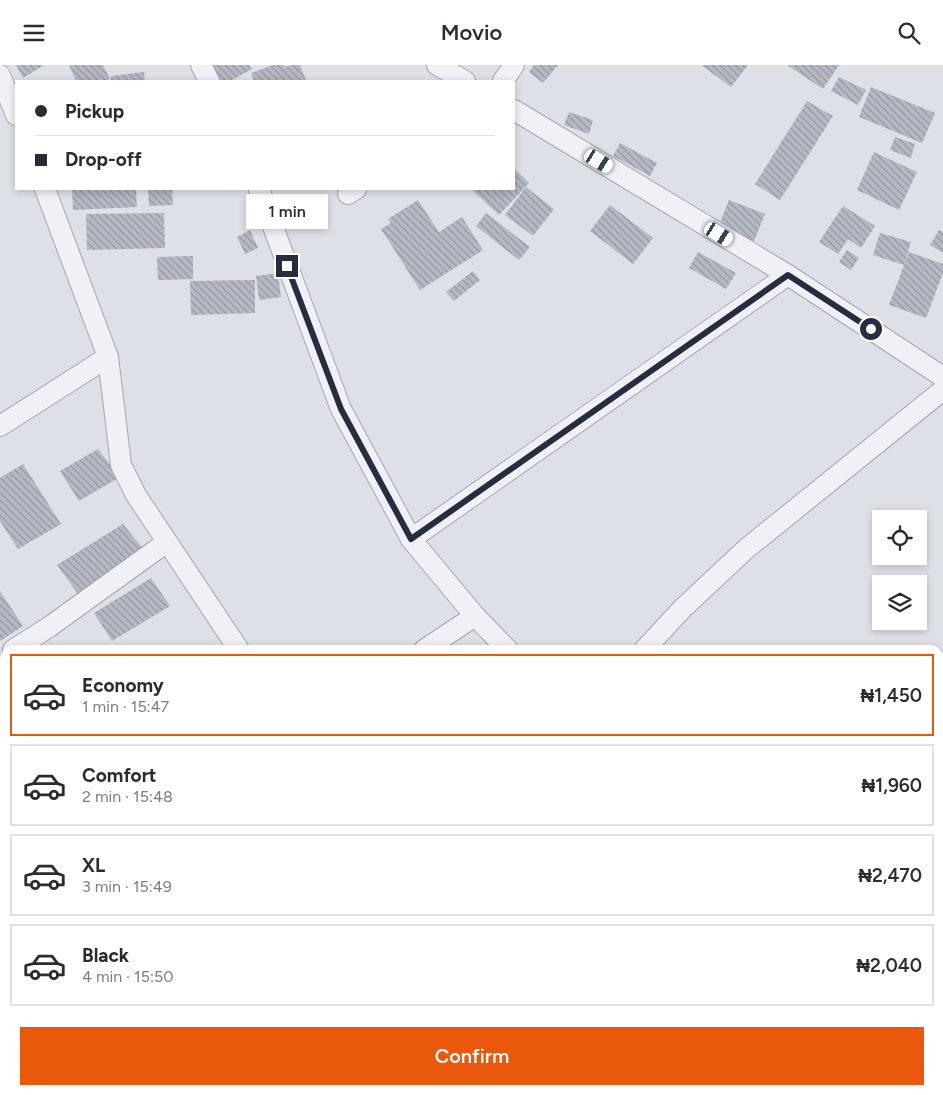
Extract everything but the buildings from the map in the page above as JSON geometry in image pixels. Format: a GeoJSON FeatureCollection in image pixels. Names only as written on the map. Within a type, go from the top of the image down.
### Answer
{"type":"FeatureCollection","features":[{"type":"Feature","properties":{"kind":"street"},"geometry":{"type":"LineString","coordinates":[[201,65],[208,80]]}},
{"type":"Feature","properties":{"kind":"street"},"geometry":{"type":"LineString","coordinates":[[437,65],[463,80]]}},
{"type":"Feature","properties":{"kind":"street"},"geometry":{"type":"LineString","coordinates":[[504,80],[514,65]]}},
{"type":"Feature","properties":{"kind":"street"},"geometry":{"type":"LineString","coordinates":[[0,75],[15,112]]}},
{"type":"Feature","properties":{"kind":"street"},"geometry":{"type":"LineString","coordinates":[[515,111],[788,275],[942,376],[746,549],[682,609],[649,645]]}},
{"type":"Feature","properties":{"kind":"street"},"geometry":{"type":"LineString","coordinates":[[45,190],[108,357],[121,465],[136,495],[236,645]]}},
{"type":"Feature","properties":{"kind":"street"},"geometry":{"type":"LineString","coordinates":[[259,190],[341,409],[411,539],[475,616],[503,645]]}},
{"type":"Feature","properties":{"kind":"street"},"geometry":{"type":"LineString","coordinates":[[411,539],[788,275]]}},
{"type":"Feature","properties":{"kind":"street"},"geometry":{"type":"LineString","coordinates":[[0,425],[108,357]]}},
{"type":"Feature","properties":{"kind":"street"},"geometry":{"type":"LineString","coordinates":[[21,645],[50,627],[167,542]]}},
{"type":"Feature","properties":{"kind":"street"},"geometry":{"type":"LineString","coordinates":[[432,645],[475,616]]}},
{"type":"Feature","properties":{"kind":"route"},"geometry":{"type":"LineString","coordinates":[[287,266],[341,409],[411,539],[788,275],[871,329]]}}]}
